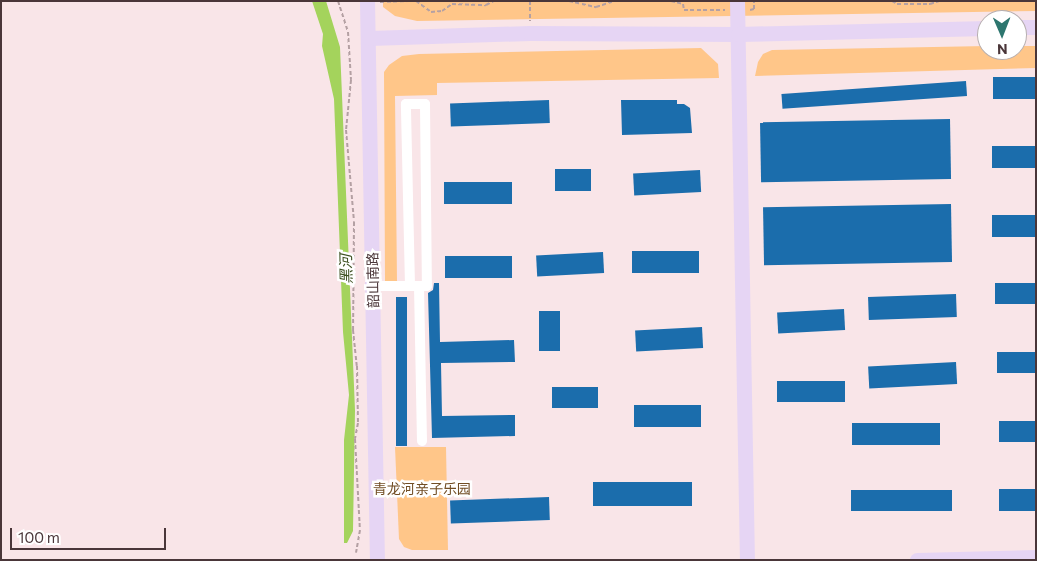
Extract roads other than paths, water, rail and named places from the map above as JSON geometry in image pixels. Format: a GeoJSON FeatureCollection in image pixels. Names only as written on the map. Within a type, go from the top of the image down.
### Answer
{"type":"FeatureCollection","features":[{"type":"Feature","properties":{"kind":"street","name":"韶山南路"},"geometry":{"type":"LineString","coordinates":[[367,2],[377,560]]}},
{"type":"Feature","properties":{"kind":"street"},"geometry":{"type":"LineString","coordinates":[[737,6],[747,560]]}},
{"type":"Feature","properties":{"kind":"street"},"geometry":{"type":"LineString","coordinates":[[369,38],[530,33],[738,34],[977,28]]}},
{"type":"Feature","properties":{"kind":"street"},"geometry":{"type":"LineString","coordinates":[[373,286],[415,286],[427,286],[425,104],[406,104],[415,286],[422,441]]}},
{"type":"Feature","properties":{"kind":"street"},"geometry":{"type":"LineString","coordinates":[[918,560],[1036,557]]}},
{"type":"Feature","properties":{"kind":"water","name":"黑河"},"geometry":{"type":"Polygon","coordinates":[[[312,1],[326,1],[340,47],[355,410],[353,531],[347,543],[344,543],[344,440],[349,395],[343,332],[334,99],[322,46],[323,34],[312,1]]]}},
{"type":"Feature","properties":{"kind":"park label","name":"青龙河亲子乐园"},"geometry":{"type":"Point","coordinates":[422,489]}}]}
